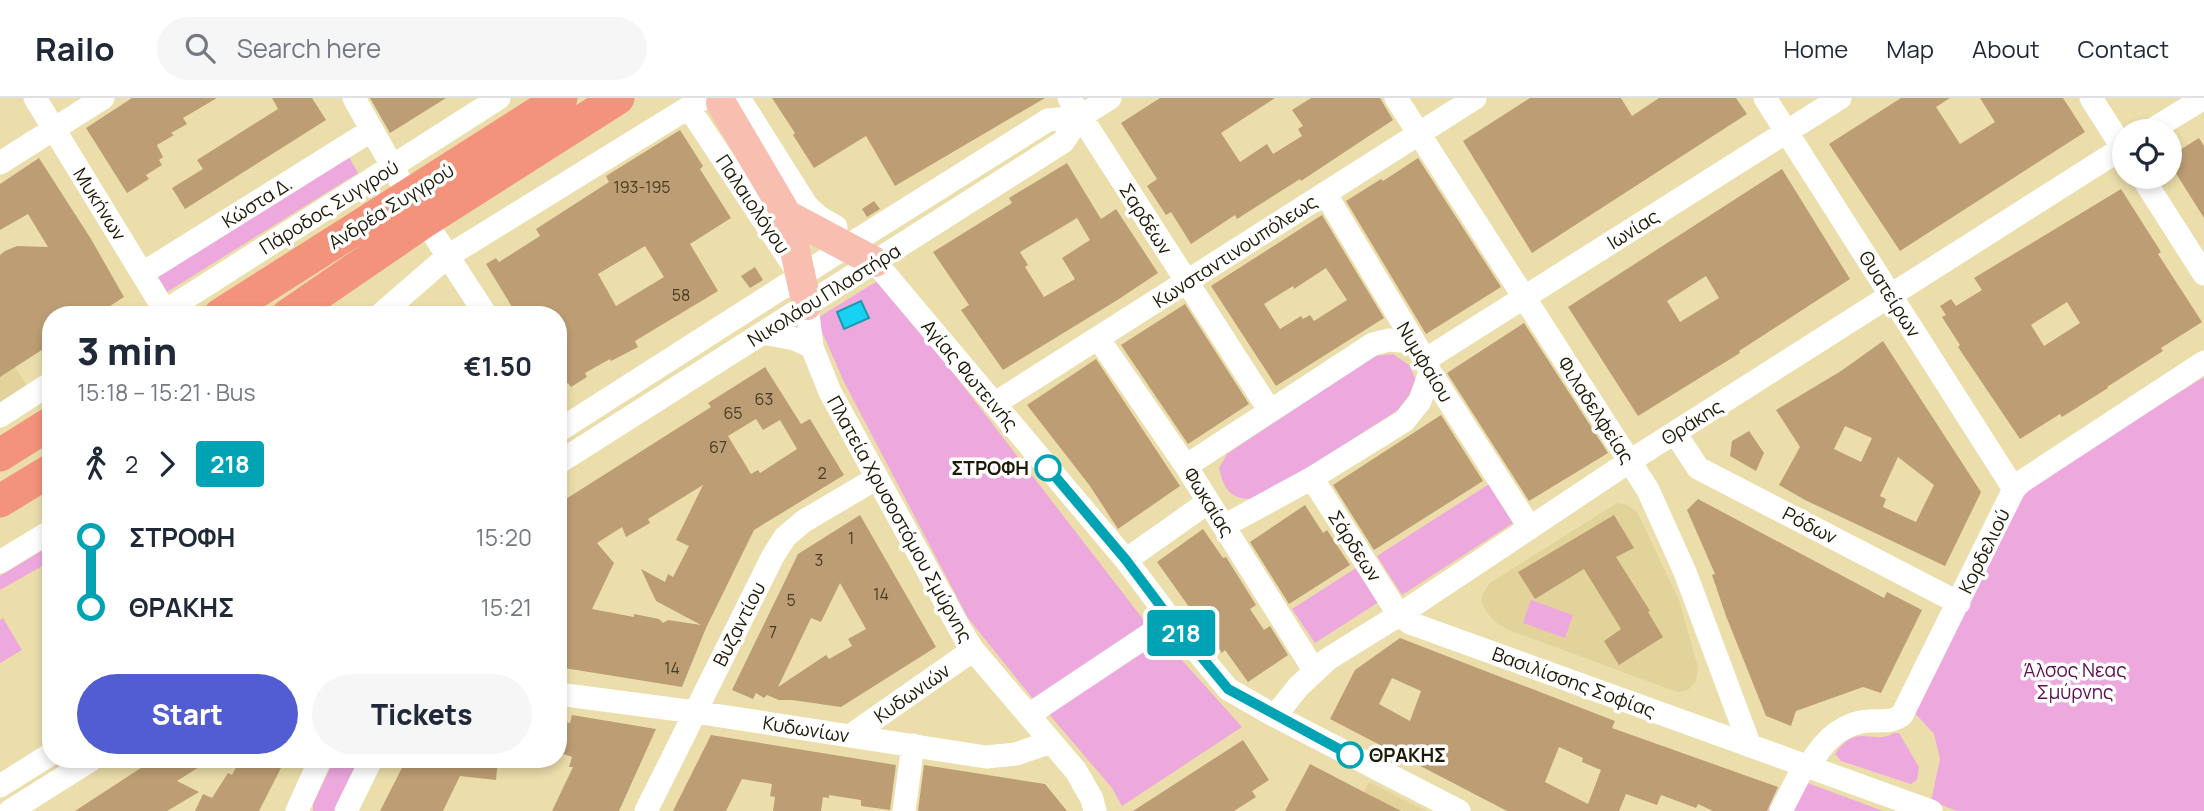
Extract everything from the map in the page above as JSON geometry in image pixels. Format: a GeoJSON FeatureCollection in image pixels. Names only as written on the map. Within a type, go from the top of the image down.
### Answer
{"type":"FeatureCollection","features":[{"type":"Feature","properties":{"kind":"highway","name":"Ανδρέα Συγγρού"},"geometry":{"type":"LineString","coordinates":[[234,306],[561,98]]}},
{"type":"Feature","properties":{"kind":"highway","name":"Ανδρέα Συγγρού"},"geometry":{"type":"LineString","coordinates":[[297,306],[409,194],[618,98]]}},
{"type":"Feature","properties":{"kind":"highway"},"geometry":{"type":"LineString","coordinates":[[0,455],[42,429]]}},
{"type":"Feature","properties":{"kind":"highway"},"geometry":{"type":"LineString","coordinates":[[0,501],[42,475]]}},
{"type":"Feature","properties":{"kind":"main road"},"geometry":{"type":"LineString","coordinates":[[713,102],[787,215],[801,276]]}},
{"type":"Feature","properties":{"kind":"main road","name":"Αγίας Φωτεινής"},"geometry":{"type":"LineString","coordinates":[[787,215],[861,249]]}},
{"type":"Feature","properties":{"kind":"main road","name":"Παλαιολόγου"},"geometry":{"type":"LineString","coordinates":[[801,276],[807,305]]}},
{"type":"Feature","properties":{"kind":"street"},"geometry":{"type":"LineString","coordinates":[[0,146],[44,114],[74,98]]}},
{"type":"Feature","properties":{"kind":"street"},"geometry":{"type":"LineString","coordinates":[[0,163],[44,114],[103,98]]}},
{"type":"Feature","properties":{"kind":"street"},"geometry":{"type":"LineString","coordinates":[[354,98],[409,194],[480,306]]}},
{"type":"Feature","properties":{"kind":"street","name":"Πάροδος Συγγρού"},"geometry":{"type":"LineString","coordinates":[[177,306],[409,194],[499,98]]}},
{"type":"Feature","properties":{"kind":"street","name":"Νικολάου Πλαστήρα"},"geometry":{"type":"LineString","coordinates":[[567,424],[801,276],[861,249],[1063,142],[1075,108],[1110,98]]}},
{"type":"Feature","properties":{"kind":"street","name":"Φιλαδελφείας"},"geometry":{"type":"LineString","coordinates":[[1396,98],[1630,461],[1652,500],[1685,572],[1750,746]]}},
{"type":"Feature","properties":{"kind":"street","name":"Κωνσταντινουπόλεως"},"geometry":{"type":"LineString","coordinates":[[994,404],[1475,98]]}},
{"type":"Feature","properties":{"kind":"street","name":"Θυατείρων"},"geometry":{"type":"LineString","coordinates":[[1766,98],[2014,489]]}},
{"type":"Feature","properties":{"kind":"street","name":"Ιωνίας"},"geometry":{"type":"LineString","coordinates":[[1423,358],[1524,298],[1840,98]]}},
{"type":"Feature","properties":{"kind":"street"},"geometry":{"type":"LineString","coordinates":[[2091,98],[2112,130]]}},
{"type":"Feature","properties":{"kind":"street"},"geometry":{"type":"LineString","coordinates":[[2170,119],[2204,98]]}},
{"type":"Feature","properties":{"kind":"street"},"geometry":{"type":"LineString","coordinates":[[390,306],[448,256],[713,102]]}},
{"type":"Feature","properties":{"kind":"street","name":"Αγίας Φωτεινής"},"geometry":{"type":"LineString","coordinates":[[713,102],[807,206],[861,249],[1126,560],[1228,689],[1459,811]]}},
{"type":"Feature","properties":{"kind":"street","name":"Παλαιολόγου"},"geometry":{"type":"LineString","coordinates":[[713,102],[801,276]]}},
{"type":"Feature","properties":{"kind":"street","name":"Σαρδέων"},"geometry":{"type":"LineString","coordinates":[[1075,108],[1270,411]]}},
{"type":"Feature","properties":{"kind":"street","name":"Μυκήνων"},"geometry":{"type":"LineString","coordinates":[[44,114],[143,273],[159,306]]}},
{"type":"Feature","properties":{"kind":"street","name":"Κώστα Δ."},"geometry":{"type":"LineString","coordinates":[[143,273],[372,130]]}},
{"type":"Feature","properties":{"kind":"street","name":"Θράκης"},"geometry":{"type":"LineString","coordinates":[[1275,716],[1298,687],[1328,659],[1399,615],[1630,461],[2112,156]]}},
{"type":"Feature","properties":{"kind":"street"},"geometry":{"type":"LineString","coordinates":[[2150,189],[2204,274]]}},
{"type":"Feature","properties":{"kind":"street","name":"Νυμφαίου"},"geometry":{"type":"LineString","coordinates":[[1325,193],[1423,358],[1530,528]]}},
{"type":"Feature","properties":{"kind":"street","name":"Νικολάου Πλαστήρα"},"geometry":{"type":"LineString","coordinates":[[567,457],[807,305],[861,249]]}},
{"type":"Feature","properties":{"kind":"street","name":"Πλατεία Χρυσοστόμου Σμύρνης"},"geometry":{"type":"LineString","coordinates":[[807,305],[812,347],[830,392],[973,650],[1030,714],[1076,772],[1092,799],[1095,811]]}},
{"type":"Feature","properties":{"kind":"street"},"geometry":{"type":"LineString","coordinates":[[763,333],[794,339],[812,347]]}},
{"type":"Feature","properties":{"kind":"street","name":"Φωκαίας"},"geometry":{"type":"LineString","coordinates":[[1098,338],[1186,466],[1314,670]]}},
{"type":"Feature","properties":{"kind":"street"},"geometry":{"type":"LineString","coordinates":[[1186,466],[1373,344],[1389,340],[1423,358],[1420,401],[1404,421],[1312,478],[1224,526]]}},
{"type":"Feature","properties":{"kind":"street","name":"Κορδελιού"},"geometry":{"type":"LineString","coordinates":[[1807,765],[1825,743],[1847,726],[1864,721],[1894,721],[1902,715],[2014,489],[2030,474],[2204,362]]}},
{"type":"Feature","properties":{"kind":"street"},"geometry":{"type":"LineString","coordinates":[[0,416],[42,389]]}},
{"type":"Feature","properties":{"kind":"street","name":"Ρόδων"},"geometry":{"type":"LineString","coordinates":[[1675,433],[1699,468],[1959,603]]}},
{"type":"Feature","properties":{"kind":"street","name":"Βυζαντίου"},"geometry":{"type":"LineString","coordinates":[[646,811],[773,556],[785,537],[804,520],[877,478]]}},
{"type":"Feature","properties":{"kind":"street","name":"Σάρδεων"},"geometry":{"type":"LineString","coordinates":[[1312,478],[1399,615]]}},
{"type":"Feature","properties":{"kind":"street"},"geometry":{"type":"LineString","coordinates":[[1126,560],[1208,502]]}},
{"type":"Feature","properties":{"kind":"street"},"geometry":{"type":"LineString","coordinates":[[0,562],[42,536]]}},
{"type":"Feature","properties":{"kind":"street","name":"Βασιλίσσης Σοφίας"},"geometry":{"type":"LineString","coordinates":[[1399,615],[1410,623],[1927,810]]}},
{"type":"Feature","properties":{"kind":"street"},"geometry":{"type":"LineString","coordinates":[[1030,714],[1171,620]]}},
{"type":"Feature","properties":{"kind":"street","name":"Κυδωνιών"},"geometry":{"type":"LineString","coordinates":[[850,736],[973,650]]}},
{"type":"Feature","properties":{"kind":"street","name":"Κυδωνίων"},"geometry":{"type":"LineString","coordinates":[[567,695],[986,757],[1016,754],[1051,742]]}},
{"type":"Feature","properties":{"kind":"street"},"geometry":{"type":"LineString","coordinates":[[904,811],[913,746]]}},
{"type":"Feature","properties":{"kind":"street"},"geometry":{"type":"LineString","coordinates":[[0,786],[42,760]]}},
{"type":"Feature","properties":{"kind":"street"},"geometry":{"type":"LineString","coordinates":[[1781,811],[1807,765]]}},
{"type":"Feature","properties":{"kind":"street"},"geometry":{"type":"LineString","coordinates":[[10,811],[78,768]]}},
{"type":"Feature","properties":{"kind":"street"},"geometry":{"type":"LineString","coordinates":[[297,811],[316,768]]}},
{"type":"Feature","properties":{"kind":"street"},"geometry":{"type":"LineString","coordinates":[[346,811],[367,768]]}},
{"type":"Feature","properties":{"kind":"shaded area"},"geometry":{"type":"Polygon","coordinates":[[[0,344],[31,392],[0,412],[0,344]]]}},
{"type":"Feature","properties":{"kind":"shaded area"},"geometry":{"type":"Polygon","coordinates":[[[1617,503],[1627,505],[1637,512],[1679,600],[1698,667],[1696,681],[1688,690],[1677,692],[1509,630],[1487,613],[1481,602],[1490,583],[1617,503]]]}},
{"type":"Feature","properties":{"kind":"shaded area"},"geometry":{"type":"Polygon","coordinates":[[[1369,782],[1427,811],[1354,811],[1369,782]]]}},
{"type":"Feature","properties":{"kind":"green space"},"geometry":{"type":"Polygon","coordinates":[[[349,157],[358,173],[167,292],[157,275],[349,157]]]}},
{"type":"Feature","properties":{"kind":"green space"},"geometry":{"type":"Polygon","coordinates":[[[879,280],[1146,623],[1033,699],[968,618],[844,382],[819,325],[819,317],[879,280]]]}},
{"type":"Feature","properties":{"kind":"green space"},"geometry":{"type":"Polygon","coordinates":[[[1393,354],[1409,365],[1416,380],[1398,410],[1259,499],[1236,496],[1227,489],[1219,468],[1227,454],[1374,356],[1393,354]]]}},
{"type":"Feature","properties":{"kind":"green space","name":"Άλσος Νεας Σμύρνης"},"geometry":{"type":"Polygon","coordinates":[[[2204,377],[2204,811],[1957,811],[1931,801],[1940,759],[1934,734],[1913,711],[2029,486],[2204,377]]]}},
{"type":"Feature","properties":{"kind":"green space"},"geometry":{"type":"Polygon","coordinates":[[[1489,484],[1513,523],[1402,595],[1377,556],[1489,484]]]}},
{"type":"Feature","properties":{"kind":"green space"},"geometry":{"type":"Polygon","coordinates":[[[42,550],[42,566],[0,590],[0,576],[42,550]]]}},
{"type":"Feature","properties":{"kind":"green space"},"geometry":{"type":"Polygon","coordinates":[[[1359,566],[1382,600],[1315,643],[1292,609],[1359,566]]]}},
{"type":"Feature","properties":{"kind":"green space"},"geometry":{"type":"Polygon","coordinates":[[[1531,600],[1573,615],[1565,638],[1523,623],[1531,600]]]}},
{"type":"Feature","properties":{"kind":"green space"},"geometry":{"type":"Polygon","coordinates":[[[3,618],[22,650],[0,663],[0,620],[3,618]]]}},
{"type":"Feature","properties":{"kind":"green space"},"geometry":{"type":"Polygon","coordinates":[[[1163,639],[1242,727],[1122,806],[1112,788],[1048,713],[1163,639]]]}},
{"type":"Feature","properties":{"kind":"green space"},"geometry":{"type":"Polygon","coordinates":[[[1899,733],[1919,767],[1917,780],[1911,784],[1841,761],[1835,754],[1843,744],[1858,736],[1879,737],[1899,733]]]}},
{"type":"Feature","properties":{"kind":"green space"},"geometry":{"type":"Polygon","coordinates":[[[330,768],[358,768],[337,811],[313,811],[313,804],[330,768]]]}},
{"type":"Feature","properties":{"kind":"green space"},"geometry":{"type":"Polygon","coordinates":[[[1783,782],[1805,782],[1883,811],[1768,811],[1783,782]]]}},
{"type":"Feature","properties":{"kind":"water"},"geometry":{"type":"Polygon","coordinates":[[[861,301],[869,318],[844,329],[837,312],[861,301]]]}},
{"type":"Feature","properties":{"kind":"building"},"geometry":{"type":"Polygon","coordinates":[[[132,98],[217,98],[183,118],[187,124],[157,145],[163,157],[159,160],[162,165],[146,175],[149,179],[127,193],[86,128],[132,98]]]}},
{"type":"Feature","properties":{"kind":"building"},"geometry":{"type":"Polygon","coordinates":[[[272,98],[312,98],[326,120],[185,209],[172,188],[203,169],[197,160],[278,109],[272,98]]]}},
{"type":"Feature","properties":{"kind":"building"},"geometry":{"type":"Polygon","coordinates":[[[370,98],[446,98],[390,133],[370,98]]]}},
{"type":"Feature","properties":{"kind":"building"},"geometry":{"type":"Polygon","coordinates":[[[772,98],[1045,98],[895,186],[866,136],[814,168],[772,98]]]}},
{"type":"Feature","properties":{"kind":"building"},"geometry":{"type":"Polygon","coordinates":[[[1160,98],[1275,98],[1221,133],[1240,162],[1267,144],[1273,154],[1302,136],[1298,129],[1303,126],[1292,110],[1311,98],[1380,98],[1393,120],[1301,181],[1300,179],[1237,219],[1235,215],[1191,244],[1171,212],[1166,215],[1147,186],[1157,179],[1121,123],[1160,98]]]}},
{"type":"Feature","properties":{"kind":"building"},"geometry":{"type":"Polygon","coordinates":[[[1530,98],[1621,98],[1632,116],[1659,98],[1736,98],[1747,114],[1532,253],[1463,141],[1530,98]]]}},
{"type":"Feature","properties":{"kind":"building"},"geometry":{"type":"Polygon","coordinates":[[[1901,98],[1950,98],[1936,107],[1960,144],[1995,122],[1980,98],[2063,98],[2085,132],[1900,251],[1829,144],[1901,98]]]}},
{"type":"Feature","properties":{"kind":"building"},"geometry":{"type":"Polygon","coordinates":[[[680,130],[703,166],[700,169],[731,218],[690,244],[718,291],[635,341],[638,347],[585,373],[587,377],[571,387],[567,384],[567,306],[512,306],[486,264],[496,258],[499,262],[540,236],[536,229],[609,182],[606,176],[680,130]],[[645,246],[598,274],[616,306],[664,277],[645,246]]]}},
{"type":"Feature","properties":{"kind":"building"},"geometry":{"type":"Polygon","coordinates":[[[2199,138],[2204,146],[2204,218],[2182,183],[2182,149],[2199,138]]]}},
{"type":"Feature","properties":{"kind":"building"},"geometry":{"type":"Polygon","coordinates":[[[39,158],[91,239],[124,297],[110,306],[42,306],[42,350],[0,377],[0,255],[17,246],[48,247],[28,214],[0,230],[0,184],[39,158]]]}},
{"type":"Feature","properties":{"kind":"building"},"geometry":{"type":"Polygon","coordinates":[[[1418,158],[1501,287],[1426,334],[1346,201],[1418,158]]]}},
{"type":"Feature","properties":{"kind":"building"},"geometry":{"type":"Polygon","coordinates":[[[1067,163],[1101,219],[1116,209],[1158,273],[1003,370],[961,310],[969,305],[933,252],[1012,203],[1009,198],[1067,163]],[[1077,218],[1020,252],[1028,265],[1025,267],[1044,297],[1075,279],[1062,258],[1090,240],[1077,218]]]}},
{"type":"Feature","properties":{"kind":"building"},"geometry":{"type":"Polygon","coordinates":[[[1782,169],[1850,279],[1739,351],[1740,353],[1638,416],[1568,307],[1782,169]],[[1706,276],[1667,301],[1680,322],[1719,298],[1706,276]]]}},
{"type":"Feature","properties":{"kind":"building"},"geometry":{"type":"Polygon","coordinates":[[[2121,189],[2161,252],[2158,254],[2202,322],[2161,348],[2163,351],[2108,388],[2020,439],[1958,347],[1960,345],[1942,317],[1946,315],[1940,306],[1951,299],[1956,306],[1982,290],[1974,278],[2121,189]],[[2067,302],[2031,325],[2044,346],[2080,323],[2067,302]]]}},
{"type":"Feature","properties":{"kind":"building"},"geometry":{"type":"Polygon","coordinates":[[[874,201],[880,209],[867,217],[862,209],[874,201]]]}},
{"type":"Feature","properties":{"kind":"building"},"geometry":{"type":"Polygon","coordinates":[[[1322,215],[1384,318],[1276,386],[1211,286],[1322,215]],[[1326,268],[1264,304],[1280,329],[1301,316],[1303,319],[1310,315],[1314,321],[1347,300],[1326,268]]]}},
{"type":"Feature","properties":{"kind":"building"},"geometry":{"type":"Polygon","coordinates":[[[755,267],[763,280],[750,288],[741,276],[755,267]]]}},
{"type":"Feature","properties":{"kind":"building"},"geometry":{"type":"Polygon","coordinates":[[[1185,304],[1249,404],[1188,444],[1121,345],[1185,304]]]}},
{"type":"Feature","properties":{"kind":"building"},"geometry":{"type":"Polygon","coordinates":[[[1524,323],[1608,453],[1529,501],[1447,373],[1524,323]]]}},
{"type":"Feature","properties":{"kind":"building"},"geometry":{"type":"Polygon","coordinates":[[[1883,341],[1981,492],[1945,566],[1779,485],[1800,447],[1776,410],[1841,371],[1883,341]],[[1845,426],[1834,449],[1861,462],[1872,438],[1845,426]],[[1898,457],[1880,496],[1886,499],[1883,507],[1916,522],[1934,485],[1898,457]]]}},
{"type":"Feature","properties":{"kind":"building"},"geometry":{"type":"Polygon","coordinates":[[[1096,359],[1180,486],[1118,529],[1090,486],[1027,405],[1096,359]]]}},
{"type":"Feature","properties":{"kind":"building"},"geometry":{"type":"Polygon","coordinates":[[[765,367],[801,424],[810,419],[844,475],[754,530],[706,628],[682,687],[567,668],[567,498],[711,407],[708,403],[765,367]],[[756,419],[728,436],[751,474],[758,470],[760,473],[797,449],[780,420],[763,430],[756,419]],[[703,485],[648,519],[650,523],[626,537],[622,527],[597,543],[614,563],[592,609],[634,617],[634,614],[659,619],[663,623],[668,620],[701,625],[656,601],[641,569],[665,582],[668,574],[673,577],[689,546],[676,540],[703,485]]]}},
{"type":"Feature","properties":{"kind":"building"},"geometry":{"type":"Polygon","coordinates":[[[1441,415],[1483,481],[1374,550],[1333,485],[1441,415]]]}},
{"type":"Feature","properties":{"kind":"building"},"geometry":{"type":"Polygon","coordinates":[[[1749,431],[1764,453],[1756,471],[1730,456],[1732,441],[1749,431]]]}},
{"type":"Feature","properties":{"kind":"building"},"geometry":{"type":"Polygon","coordinates":[[[1698,499],[1884,598],[1887,592],[1922,610],[1881,693],[1863,687],[1796,711],[1791,726],[1766,716],[1726,616],[1712,575],[1715,574],[1687,510],[1698,499]]]}},
{"type":"Feature","properties":{"kind":"building"},"geometry":{"type":"Polygon","coordinates":[[[1305,505],[1323,533],[1327,530],[1350,565],[1289,604],[1250,542],[1305,505]]]}},
{"type":"Feature","properties":{"kind":"building"},"geometry":{"type":"Polygon","coordinates":[[[860,515],[936,647],[841,707],[779,700],[767,695],[764,698],[756,693],[753,699],[732,690],[798,554],[860,515]],[[840,583],[821,622],[811,618],[778,687],[826,655],[829,659],[852,646],[848,639],[866,629],[840,583]]]}},
{"type":"Feature","properties":{"kind":"building"},"geometry":{"type":"Polygon","coordinates":[[[1614,515],[1634,548],[1616,557],[1663,637],[1619,665],[1604,641],[1621,629],[1584,569],[1535,599],[1518,572],[1614,515]]]}},
{"type":"Feature","properties":{"kind":"building"},"geometry":{"type":"Polygon","coordinates":[[[1203,529],[1223,558],[1226,557],[1256,605],[1250,609],[1264,630],[1270,626],[1288,655],[1248,682],[1225,650],[1222,653],[1157,562],[1203,529]]]}},
{"type":"Feature","properties":{"kind":"building"},"geometry":{"type":"Polygon","coordinates":[[[1400,638],[1615,721],[1612,728],[1778,787],[1767,811],[1713,811],[1698,804],[1696,808],[1661,795],[1657,805],[1626,794],[1619,811],[1507,811],[1330,719],[1355,670],[1400,638]],[[1392,678],[1379,704],[1410,721],[1421,691],[1392,678]],[[1559,747],[1545,782],[1588,804],[1601,770],[1582,762],[1583,758],[1559,747]]]}},
{"type":"Feature","properties":{"kind":"building"},"geometry":{"type":"Polygon","coordinates":[[[572,715],[656,729],[619,811],[552,811],[573,767],[569,767],[572,757],[567,755],[567,722],[570,723],[572,715]]]}},
{"type":"Feature","properties":{"kind":"building"},"geometry":{"type":"Polygon","coordinates":[[[711,735],[896,765],[890,810],[861,806],[861,800],[829,795],[829,798],[823,797],[821,811],[773,811],[775,797],[770,796],[772,784],[742,779],[726,811],[673,811],[711,735]]]}},
{"type":"Feature","properties":{"kind":"building"},"geometry":{"type":"Polygon","coordinates":[[[1243,740],[1269,780],[1252,791],[1256,797],[1234,811],[1133,811],[1243,740]]]}},
{"type":"Feature","properties":{"kind":"building"},"geometry":{"type":"Polygon","coordinates":[[[1310,764],[1360,790],[1401,811],[1285,811],[1310,764]]]}},
{"type":"Feature","properties":{"kind":"building"},"geometry":{"type":"Polygon","coordinates":[[[924,765],[1045,784],[1067,811],[918,811],[924,765]]]}},
{"type":"Feature","properties":{"kind":"building"},"geometry":{"type":"Polygon","coordinates":[[[141,768],[197,768],[177,781],[199,792],[167,811],[75,811],[141,768]]]}},
{"type":"Feature","properties":{"kind":"building"},"geometry":{"type":"Polygon","coordinates":[[[236,768],[281,768],[259,811],[195,811],[203,794],[212,798],[228,773],[232,775],[236,768]]]}},
{"type":"Feature","properties":{"kind":"building"},"geometry":{"type":"Polygon","coordinates":[[[402,768],[497,768],[496,780],[460,776],[443,811],[380,811],[402,768]]]}},
{"type":"Feature","properties":{"kind":"bus line","name":"218"},"geometry":{"type":"LineString","coordinates":[[1048,468],[1126,560],[1228,689],[1350,755]]}},
{"type":"Feature","properties":{"kind":"place","name":"ΣΤΡΟΦΗ"},"geometry":{"type":"Point","coordinates":[1048,468]}},
{"type":"Feature","properties":{"kind":"place","name":"ΘΡΑΚΗΣ"},"geometry":{"type":"Point","coordinates":[1350,755]}}]}
